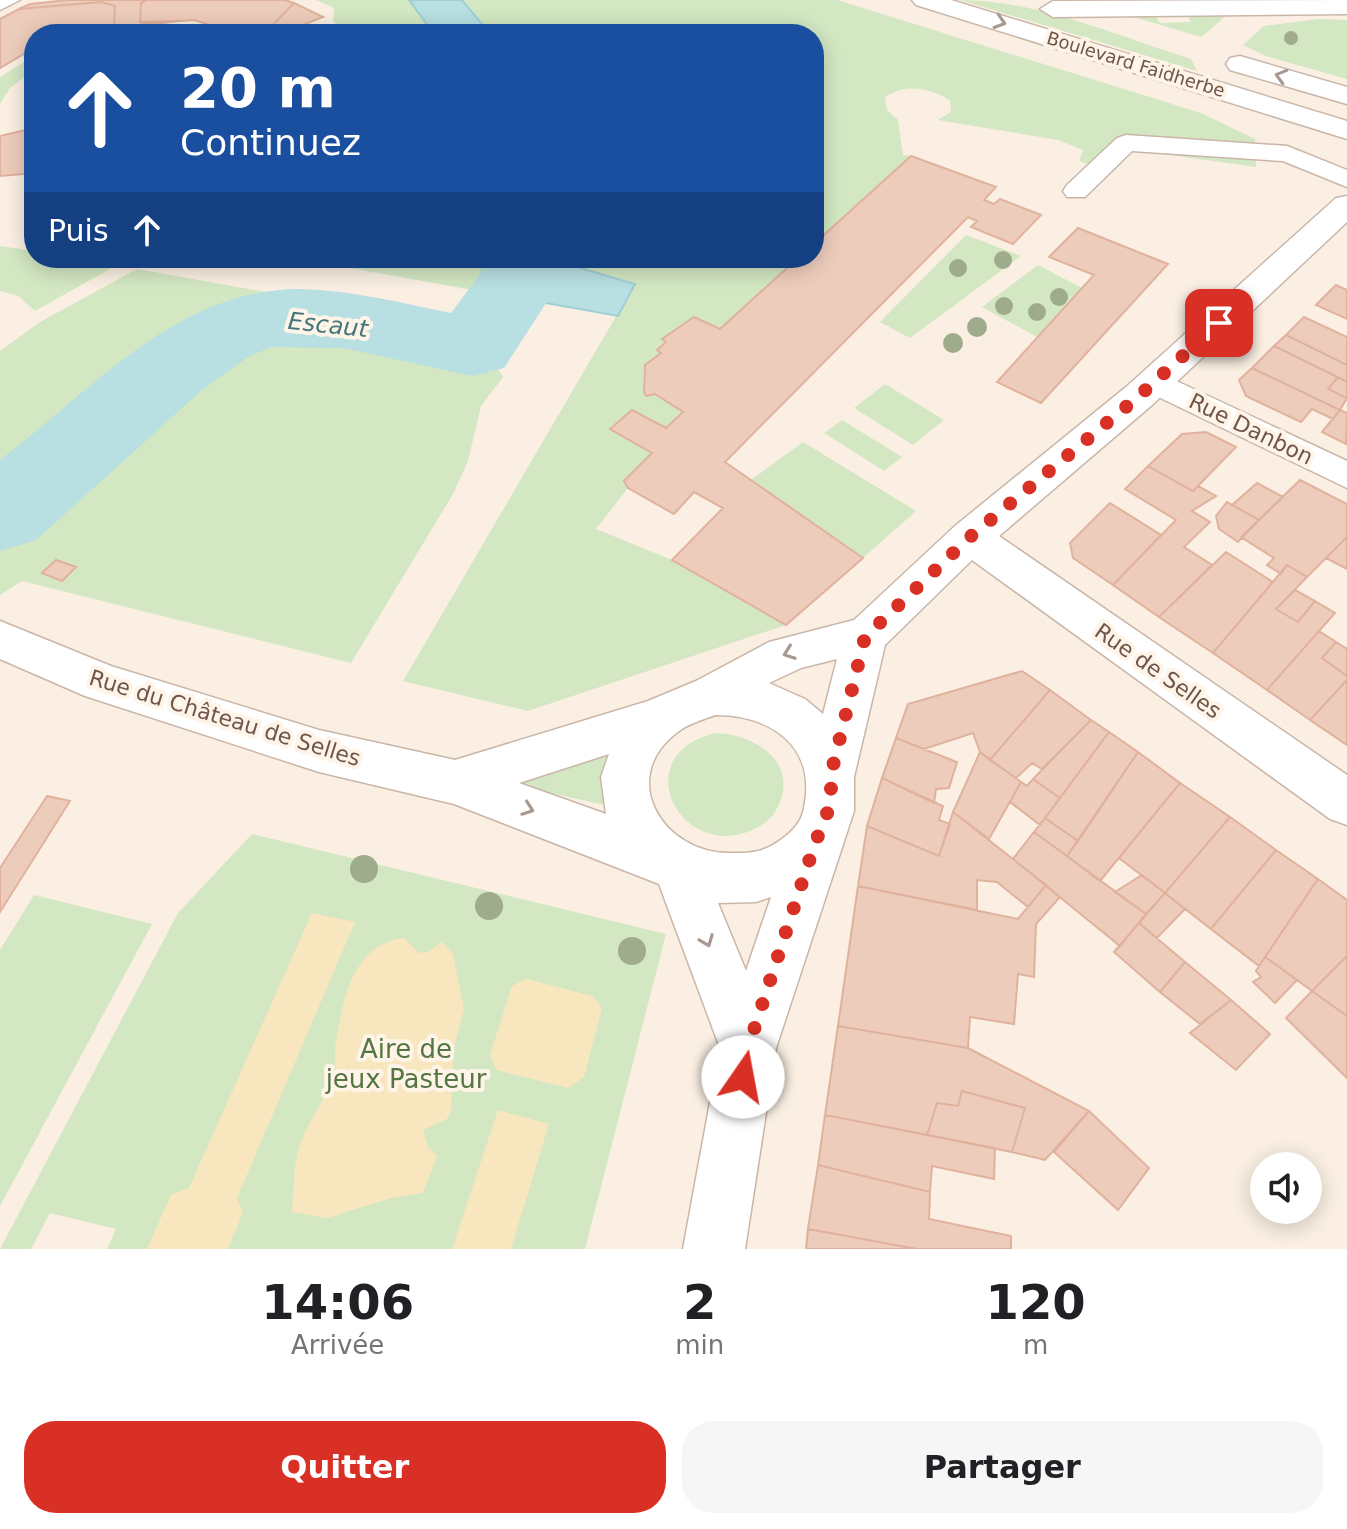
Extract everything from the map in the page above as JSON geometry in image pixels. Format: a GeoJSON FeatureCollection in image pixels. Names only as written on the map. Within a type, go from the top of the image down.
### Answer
{"type":"FeatureCollection","features":[{"type":"Feature","properties":{"kind":"street","name":"Boulevard Faidherbe"},"geometry":{"type":"LineString","coordinates":[[925,0],[1347,130]]}},
{"type":"Feature","properties":{"kind":"street","name":"Boulevard Faidherbe"},"geometry":{"type":"LineString","coordinates":[[1141,35],[1043,6],[1201,4]]}},
{"type":"Feature","properties":{"kind":"street"},"geometry":{"type":"LineString","coordinates":[[1201,4],[1347,9]]}},
{"type":"Feature","properties":{"kind":"street"},"geometry":{"type":"LineString","coordinates":[[1265,6],[1235,20],[1218,47],[1241,96],[1267,115],[1324,139],[1347,156]]}},
{"type":"Feature","properties":{"kind":"street","name":"Boulevard Faidherbe"},"geometry":{"type":"LineString","coordinates":[[1218,47],[1347,96]]}},
{"type":"Feature","properties":{"kind":"street"},"geometry":{"type":"LineString","coordinates":[[1280,108],[1347,117]]}},
{"type":"Feature","properties":{"kind":"street"},"geometry":{"type":"LineString","coordinates":[[714,1249],[748,1048],[816,840],[827,819],[832,797],[831,774],[865,637],[970,537],[1155,382],[1347,205]]}},
{"type":"Feature","properties":{"kind":"street","name":"Rue de Selles"},"geometry":{"type":"LineString","coordinates":[[970,537],[1347,803]]}},
{"type":"Feature","properties":{"kind":"street"},"geometry":{"type":"LineString","coordinates":[[712,695],[756,665],[823,641],[865,637]]}},
{"type":"Feature","properties":{"kind":"street","name":"Rue du Château de Selles"},"geometry":{"type":"LineString","coordinates":[[0,639],[101,682],[261,733],[319,751],[455,782],[672,865]]}},
{"type":"Feature","properties":{"kind":"street"},"geometry":{"type":"LineString","coordinates":[[455,782],[656,719],[682,703],[712,695],[744,695],[787,713],[800,722],[820,746],[831,774]]}},
{"type":"Feature","properties":{"kind":"street"},"geometry":{"type":"LineString","coordinates":[[656,719],[635,743],[625,773],[626,805],[640,836],[672,865],[709,879],[740,880],[783,867],[796,860],[816,840]]}},
{"type":"Feature","properties":{"kind":"street"},"geometry":{"type":"LineString","coordinates":[[672,865],[748,1048]]}},
{"type":"Feature","properties":{"kind":"lane"},"geometry":{"type":"LineString","coordinates":[[0,3],[9,0]]}},
{"type":"Feature","properties":{"kind":"lane"},"geometry":{"type":"LineString","coordinates":[[1076,191],[1126,143],[1287,154],[1347,179]]}},
{"type":"Feature","properties":{"kind":"lane","name":"Rue Danbon"},"geometry":{"type":"LineString","coordinates":[[1155,382],[1347,476]]}},
{"type":"Feature","properties":{"kind":"green space"},"geometry":{"type":"Polygon","coordinates":[[[316,0],[837,0],[1201,113],[1255,139],[1256,167],[1134,150],[1113,172],[1079,161],[1083,150],[1058,140],[938,120],[951,112],[950,100],[926,90],[901,90],[885,97],[887,110],[898,120],[903,155],[911,156],[824,235],[824,24],[336,24],[333,21],[334,8],[316,0]]]}},
{"type":"Feature","properties":{"kind":"green space"},"geometry":{"type":"Polygon","coordinates":[[[960,0],[1018,6],[1077,21],[1191,59],[1197,71],[960,0]]]}},
{"type":"Feature","properties":{"kind":"green space"},"geometry":{"type":"Polygon","coordinates":[[[1185,12],[1227,15],[1201,37],[1120,13],[1153,13],[1160,23],[1191,22],[1185,12]]]}},
{"type":"Feature","properties":{"kind":"green space"},"geometry":{"type":"Polygon","coordinates":[[[1318,19],[1347,20],[1347,79],[1266,56],[1243,45],[1264,26],[1318,19]]]}},
{"type":"Feature","properties":{"kind":"green space"},"geometry":{"type":"Polygon","coordinates":[[[24,62],[24,78],[10,88],[0,104],[0,77],[24,62]]]}},
{"type":"Feature","properties":{"kind":"green space"},"geometry":{"type":"Polygon","coordinates":[[[966,235],[1021,256],[910,338],[880,322],[966,235]]]}},
{"type":"Feature","properties":{"kind":"green space"},"geometry":{"type":"Polygon","coordinates":[[[0,246],[24,250],[24,268],[112,268],[35,311],[18,296],[0,291],[0,246]]]}},
{"type":"Feature","properties":{"kind":"green space"},"geometry":{"type":"Polygon","coordinates":[[[1038,265],[1082,288],[1037,337],[982,307],[1038,265]]]}},
{"type":"Feature","properties":{"kind":"green space"},"geometry":{"type":"Polygon","coordinates":[[[350,268],[530,268],[484,292],[350,268]]]}},
{"type":"Feature","properties":{"kind":"green space"},"geometry":{"type":"Polygon","coordinates":[[[579,268],[787,268],[720,329],[694,317],[663,339],[666,342],[657,350],[661,353],[645,365],[643,380],[646,396],[655,394],[683,412],[666,428],[610,429],[652,453],[624,481],[628,488],[596,529],[672,560],[786,625],[528,711],[403,681],[635,284],[579,268]]]}},
{"type":"Feature","properties":{"kind":"green space"},"geometry":{"type":"Polygon","coordinates":[[[137,269],[474,329],[503,377],[481,406],[468,461],[453,494],[351,663],[22,581],[0,595],[0,351],[40,322],[137,269]]]}},
{"type":"Feature","properties":{"kind":"green space"},"geometry":{"type":"Polygon","coordinates":[[[885,384],[944,420],[913,445],[854,408],[885,384]]]}},
{"type":"Feature","properties":{"kind":"green space"},"geometry":{"type":"Polygon","coordinates":[[[842,420],[902,457],[884,471],[824,433],[842,420]]]}},
{"type":"Feature","properties":{"kind":"green space"},"geometry":{"type":"Polygon","coordinates":[[[803,442],[916,511],[863,558],[751,480],[803,442]]]}},
{"type":"Feature","properties":{"kind":"green space"},"geometry":{"type":"Polygon","coordinates":[[[716,733],[746,739],[760,746],[779,767],[783,780],[782,795],[771,818],[752,830],[726,836],[703,831],[685,819],[672,801],[668,781],[673,762],[688,745],[716,733]]]}},
{"type":"Feature","properties":{"kind":"green space"},"geometry":{"type":"Polygon","coordinates":[[[608,747],[605,805],[508,784],[608,747]]]}},
{"type":"Feature","properties":{"kind":"green space","name":"Aire de jeux Pasteur"},"geometry":{"type":"Polygon","coordinates":[[[252,834],[666,934],[585,1249],[107,1249],[116,1229],[50,1213],[31,1249],[0,1249],[178,913],[252,834]]]}},
{"type":"Feature","properties":{"kind":"green space"},"geometry":{"type":"Polygon","coordinates":[[[34,895],[152,924],[0,1206],[0,950],[34,895]]]}},
{"type":"Feature","properties":{"kind":"sand"},"geometry":{"type":"Polygon","coordinates":[[[312,913],[355,922],[237,1198],[243,1212],[228,1249],[147,1249],[171,1195],[189,1188],[312,913]]]}},
{"type":"Feature","properties":{"kind":"sand"},"geometry":{"type":"Polygon","coordinates":[[[404,938],[419,953],[428,952],[442,942],[453,954],[464,1010],[453,1051],[451,1110],[447,1119],[423,1130],[428,1147],[437,1156],[423,1193],[391,1198],[327,1218],[292,1212],[299,1147],[324,1098],[335,1068],[335,1045],[347,991],[362,961],[373,950],[387,942],[404,938]]]}},
{"type":"Feature","properties":{"kind":"sand"},"geometry":{"type":"Polygon","coordinates":[[[526,979],[593,996],[602,1008],[584,1077],[568,1088],[496,1070],[490,1055],[512,986],[526,979]]]}},
{"type":"Feature","properties":{"kind":"sand"},"geometry":{"type":"Polygon","coordinates":[[[498,1110],[549,1124],[511,1249],[452,1249],[498,1110]]]}},
{"type":"Feature","properties":{"kind":"water"},"geometry":{"type":"Polygon","coordinates":[[[409,0],[462,0],[482,24],[427,24],[409,0]]]}},
{"type":"Feature","properties":{"kind":"water"},"geometry":{"type":"Polygon","coordinates":[[[483,268],[581,268],[635,284],[618,316],[484,292],[483,268]]]}},
{"type":"Feature","properties":{"kind":"building"},"geometry":{"type":"Polygon","coordinates":[[[68,0],[147,0],[141,3],[140,22],[179,21],[114,24],[115,6],[101,2],[19,9],[30,4],[68,0]]]}},
{"type":"Feature","properties":{"kind":"building"},"geometry":{"type":"Polygon","coordinates":[[[147,0],[285,0],[294,3],[274,24],[207,24],[194,20],[143,24],[140,22],[141,3],[147,0]]]}},
{"type":"Feature","properties":{"kind":"building"},"geometry":{"type":"Polygon","coordinates":[[[101,2],[115,6],[114,24],[24,24],[24,54],[0,68],[0,19],[19,9],[101,2]]]}},
{"type":"Feature","properties":{"kind":"building"},"geometry":{"type":"Polygon","coordinates":[[[294,3],[323,17],[306,24],[274,24],[294,3]]]}},
{"type":"Feature","properties":{"kind":"building"},"geometry":{"type":"Polygon","coordinates":[[[24,130],[24,174],[0,176],[0,136],[24,130]]]}},
{"type":"Feature","properties":{"kind":"building"},"geometry":{"type":"Polygon","coordinates":[[[911,156],[996,187],[984,200],[994,204],[1000,199],[1041,215],[1013,244],[971,227],[977,221],[968,217],[725,462],[863,558],[786,625],[672,560],[723,508],[694,492],[674,514],[628,488],[624,481],[652,453],[610,429],[632,410],[666,428],[683,412],[655,394],[646,396],[644,392],[645,365],[661,353],[657,350],[666,342],[662,339],[694,317],[720,329],[787,268],[824,268],[824,235],[911,156]]]}},
{"type":"Feature","properties":{"kind":"building"},"geometry":{"type":"Polygon","coordinates":[[[1078,228],[1168,264],[1041,403],[997,382],[1094,275],[1049,257],[1078,228]]]}},
{"type":"Feature","properties":{"kind":"building"},"geometry":{"type":"Polygon","coordinates":[[[1336,285],[1347,290],[1347,319],[1316,305],[1336,285]]]}},
{"type":"Feature","properties":{"kind":"building"},"geometry":{"type":"Polygon","coordinates":[[[1304,317],[1347,337],[1347,365],[1286,335],[1304,317]]]}},
{"type":"Feature","properties":{"kind":"building"},"geometry":{"type":"Polygon","coordinates":[[[1286,335],[1347,365],[1347,382],[1274,346],[1286,335]]]}},
{"type":"Feature","properties":{"kind":"building"},"geometry":{"type":"Polygon","coordinates":[[[1274,346],[1338,377],[1328,389],[1347,398],[1340,410],[1252,368],[1274,346]]]}},
{"type":"Feature","properties":{"kind":"building"},"geometry":{"type":"Polygon","coordinates":[[[1252,368],[1340,410],[1333,419],[1312,409],[1301,422],[1246,396],[1239,380],[1252,368]]]}},
{"type":"Feature","properties":{"kind":"building"},"geometry":{"type":"Polygon","coordinates":[[[1338,377],[1347,382],[1347,398],[1328,389],[1338,377]]]}},
{"type":"Feature","properties":{"kind":"building"},"geometry":{"type":"Polygon","coordinates":[[[1340,410],[1347,413],[1346,444],[1322,432],[1340,410]]]}},
{"type":"Feature","properties":{"kind":"building"},"geometry":{"type":"Polygon","coordinates":[[[1206,432],[1236,447],[1193,491],[1148,466],[1182,434],[1206,432]]]}},
{"type":"Feature","properties":{"kind":"building"},"geometry":{"type":"Polygon","coordinates":[[[1148,466],[1193,491],[1198,486],[1216,496],[1192,511],[1210,522],[1184,547],[1212,565],[1159,617],[1113,585],[1176,520],[1125,489],[1148,466]]]}},
{"type":"Feature","properties":{"kind":"building"},"geometry":{"type":"Polygon","coordinates":[[[1300,480],[1347,504],[1347,537],[1307,577],[1287,565],[1281,574],[1267,565],[1274,558],[1241,537],[1300,480]]]}},
{"type":"Feature","properties":{"kind":"building"},"geometry":{"type":"Polygon","coordinates":[[[1257,483],[1283,497],[1259,520],[1232,505],[1257,483]]]}},
{"type":"Feature","properties":{"kind":"building"},"geometry":{"type":"Polygon","coordinates":[[[1227,502],[1259,520],[1238,542],[1219,529],[1216,516],[1227,502]]]}},
{"type":"Feature","properties":{"kind":"building"},"geometry":{"type":"Polygon","coordinates":[[[1110,503],[1161,535],[1113,585],[1073,558],[1070,543],[1110,503]]]}},
{"type":"Feature","properties":{"kind":"building"},"geometry":{"type":"Polygon","coordinates":[[[1347,537],[1347,569],[1326,558],[1347,537]]]}},
{"type":"Feature","properties":{"kind":"building"},"geometry":{"type":"Polygon","coordinates":[[[1226,552],[1273,582],[1213,653],[1159,617],[1226,552]]]}},
{"type":"Feature","properties":{"kind":"building"},"geometry":{"type":"Polygon","coordinates":[[[56,560],[76,567],[62,581],[42,573],[56,560]]]}},
{"type":"Feature","properties":{"kind":"building"},"geometry":{"type":"Polygon","coordinates":[[[1287,565],[1307,577],[1276,609],[1298,622],[1315,601],[1335,613],[1267,690],[1213,653],[1287,565]]]}},
{"type":"Feature","properties":{"kind":"building"},"geometry":{"type":"Polygon","coordinates":[[[1295,590],[1315,601],[1298,622],[1276,609],[1295,590]]]}},
{"type":"Feature","properties":{"kind":"building"},"geometry":{"type":"Polygon","coordinates":[[[1319,631],[1336,642],[1322,658],[1347,676],[1347,680],[1310,720],[1267,690],[1319,631]]]}},
{"type":"Feature","properties":{"kind":"building"},"geometry":{"type":"Polygon","coordinates":[[[1336,642],[1347,649],[1347,676],[1322,658],[1336,642]]]}},
{"type":"Feature","properties":{"kind":"building"},"geometry":{"type":"Polygon","coordinates":[[[1022,671],[1050,690],[990,760],[980,752],[973,733],[924,749],[896,738],[908,704],[1022,671]]]}},
{"type":"Feature","properties":{"kind":"building"},"geometry":{"type":"Polygon","coordinates":[[[1347,680],[1347,745],[1310,720],[1347,680]]]}},
{"type":"Feature","properties":{"kind":"building"},"geometry":{"type":"Polygon","coordinates":[[[1050,690],[1091,720],[1042,769],[1032,763],[1016,778],[990,760],[1050,690]]]}},
{"type":"Feature","properties":{"kind":"building"},"geometry":{"type":"Polygon","coordinates":[[[1091,720],[1109,732],[1060,798],[1033,779],[1091,720]]]}},
{"type":"Feature","properties":{"kind":"building"},"geometry":{"type":"Polygon","coordinates":[[[1109,732],[1138,752],[1078,841],[1045,818],[1109,732]]]}},
{"type":"Feature","properties":{"kind":"building"},"geometry":{"type":"Polygon","coordinates":[[[896,738],[957,762],[949,788],[936,789],[934,803],[882,778],[896,738]]]}},
{"type":"Feature","properties":{"kind":"building"},"geometry":{"type":"Polygon","coordinates":[[[980,752],[1021,782],[989,839],[953,812],[980,752]]]}},
{"type":"Feature","properties":{"kind":"building"},"geometry":{"type":"Polygon","coordinates":[[[1138,752],[1180,783],[1100,881],[1067,856],[1138,752]]]}},
{"type":"Feature","properties":{"kind":"building"},"geometry":{"type":"Polygon","coordinates":[[[882,778],[943,806],[939,820],[950,824],[939,856],[867,826],[882,778]]]}},
{"type":"Feature","properties":{"kind":"building"},"geometry":{"type":"Polygon","coordinates":[[[1033,779],[1060,798],[1040,825],[1010,802],[1021,782],[1027,786],[1033,779]]]}},
{"type":"Feature","properties":{"kind":"building"},"geometry":{"type":"Polygon","coordinates":[[[1180,783],[1230,817],[1165,893],[1119,858],[1180,783]]]}},
{"type":"Feature","properties":{"kind":"building"},"geometry":{"type":"Polygon","coordinates":[[[47,796],[70,801],[0,912],[0,868],[47,796]]]}},
{"type":"Feature","properties":{"kind":"building"},"geometry":{"type":"Polygon","coordinates":[[[953,812],[1046,885],[1028,907],[997,882],[977,880],[977,910],[858,886],[867,826],[939,856],[953,812]]]}},
{"type":"Feature","properties":{"kind":"building"},"geometry":{"type":"Polygon","coordinates":[[[1230,817],[1276,850],[1211,929],[1165,893],[1230,817]]]}},
{"type":"Feature","properties":{"kind":"building"},"geometry":{"type":"Polygon","coordinates":[[[1045,818],[1078,841],[1067,856],[1034,832],[1045,818]]]}},
{"type":"Feature","properties":{"kind":"building"},"geometry":{"type":"Polygon","coordinates":[[[1034,832],[1146,914],[1120,946],[1013,859],[1034,832]]]}},
{"type":"Feature","properties":{"kind":"building"},"geometry":{"type":"Polygon","coordinates":[[[1276,850],[1318,879],[1259,966],[1211,929],[1276,850]]]}},
{"type":"Feature","properties":{"kind":"building"},"geometry":{"type":"Polygon","coordinates":[[[1142,875],[1165,893],[1146,914],[1115,892],[1142,875]]]}},
{"type":"Feature","properties":{"kind":"building"},"geometry":{"type":"Polygon","coordinates":[[[1318,879],[1347,900],[1347,956],[1312,991],[1265,957],[1318,879]]]}},
{"type":"Feature","properties":{"kind":"building"},"geometry":{"type":"Polygon","coordinates":[[[1046,885],[1060,897],[1036,924],[1034,977],[1018,974],[1014,1024],[970,1017],[968,1048],[838,1026],[858,886],[1018,919],[1046,885]]]}},
{"type":"Feature","properties":{"kind":"building"},"geometry":{"type":"Polygon","coordinates":[[[1165,893],[1185,909],[1157,938],[1139,923],[1165,893]]]}},
{"type":"Feature","properties":{"kind":"building"},"geometry":{"type":"Polygon","coordinates":[[[1139,923],[1185,962],[1160,992],[1114,952],[1139,923]]]}},
{"type":"Feature","properties":{"kind":"building"},"geometry":{"type":"Polygon","coordinates":[[[1347,956],[1347,1016],[1312,991],[1347,956]]]}},
{"type":"Feature","properties":{"kind":"building"},"geometry":{"type":"Polygon","coordinates":[[[1265,957],[1297,980],[1275,1003],[1253,982],[1261,977],[1256,971],[1265,957]]]}},
{"type":"Feature","properties":{"kind":"building"},"geometry":{"type":"Polygon","coordinates":[[[1185,962],[1231,1000],[1200,1024],[1160,992],[1185,962]]]}},
{"type":"Feature","properties":{"kind":"building"},"geometry":{"type":"Polygon","coordinates":[[[1312,991],[1347,1016],[1347,1078],[1286,1018],[1312,991]]]}},
{"type":"Feature","properties":{"kind":"building"},"geometry":{"type":"Polygon","coordinates":[[[1231,1000],[1270,1034],[1236,1070],[1190,1033],[1231,1000]]]}},
{"type":"Feature","properties":{"kind":"building"},"geometry":{"type":"Polygon","coordinates":[[[838,1026],[968,1048],[1089,1111],[1045,1160],[1012,1152],[1025,1108],[962,1091],[958,1106],[937,1103],[927,1135],[825,1115],[838,1026]]]}},
{"type":"Feature","properties":{"kind":"building"},"geometry":{"type":"Polygon","coordinates":[[[962,1091],[1025,1108],[1012,1152],[927,1135],[937,1103],[958,1106],[962,1091]]]}},
{"type":"Feature","properties":{"kind":"building"},"geometry":{"type":"Polygon","coordinates":[[[1089,1111],[1149,1168],[1118,1210],[1054,1152],[1089,1111]]]}},
{"type":"Feature","properties":{"kind":"building"},"geometry":{"type":"Polygon","coordinates":[[[825,1115],[995,1148],[994,1179],[932,1166],[930,1192],[818,1165],[825,1115]]]}},
{"type":"Feature","properties":{"kind":"building"},"geometry":{"type":"Polygon","coordinates":[[[818,1165],[930,1192],[929,1219],[1011,1236],[1011,1249],[917,1249],[808,1229],[818,1165]]]}},
{"type":"Feature","properties":{"kind":"building"},"geometry":{"type":"Polygon","coordinates":[[[808,1229],[917,1249],[806,1249],[808,1229]]]}},
{"type":"Feature","properties":{"kind":"waterway","name":"Escaut"},"geometry":{"type":"LineString","coordinates":[[0,513],[171,368],[217,337],[270,319],[299,317],[365,324],[473,347],[523,274],[522,268]]}},
{"type":"Feature","properties":{"kind":"route"},"geometry":{"type":"LineString","coordinates":[[743,1077],[748,1048],[816,840],[827,819],[832,797],[831,774],[865,637],[970,537],[1139,396],[1219,323]]}}]}
